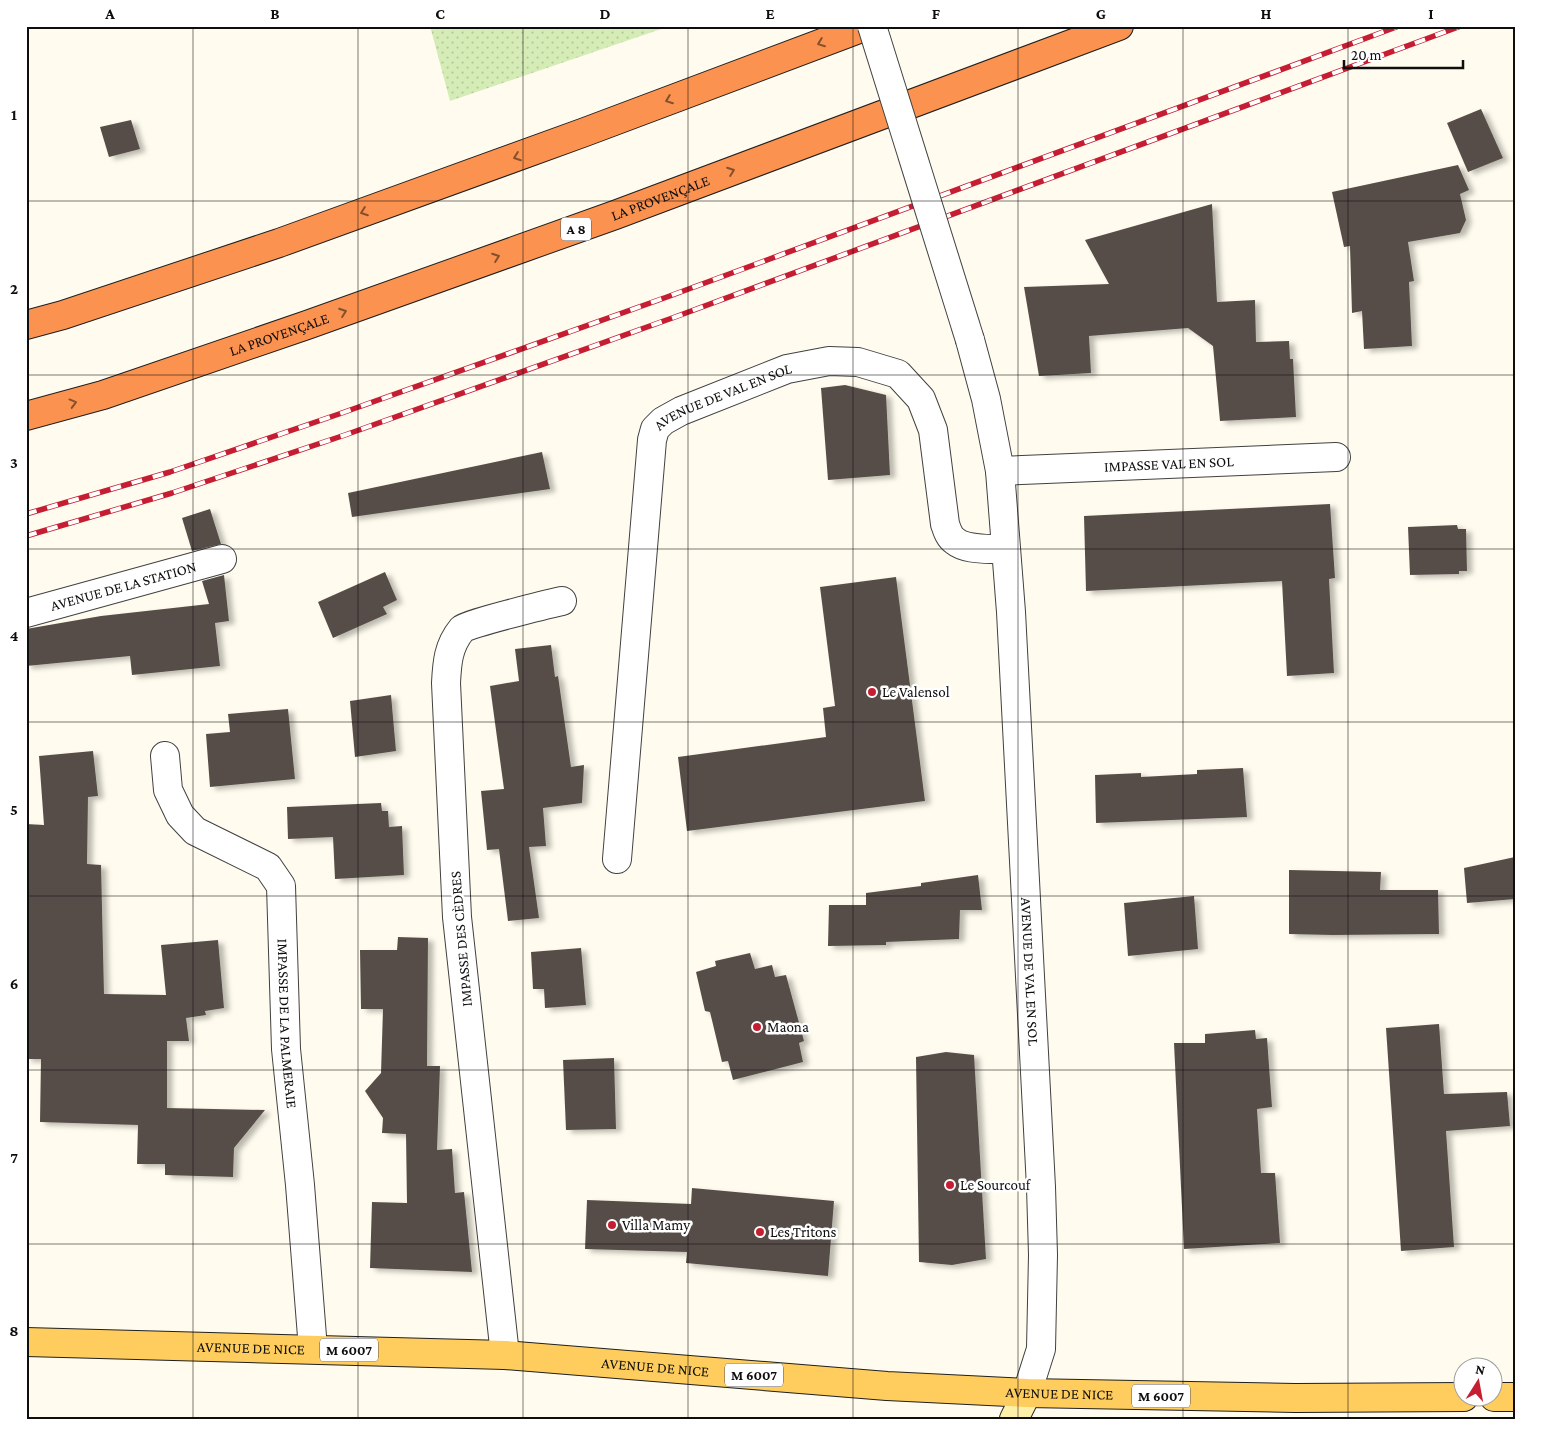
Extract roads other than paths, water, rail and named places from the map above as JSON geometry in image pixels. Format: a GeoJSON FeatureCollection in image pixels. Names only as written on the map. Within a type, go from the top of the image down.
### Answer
{"type":"FeatureCollection","features":[{"type":"Feature","properties":{"kind":"highway"},"geometry":{"type":"LineString","coordinates":[[26,325],[64,315],[279,243],[585,132],[867,26]]}},
{"type":"Feature","properties":{"kind":"highway","name":"LA PROVENÇALE"},"geometry":{"type":"LineString","coordinates":[[26,416],[103,395],[316,322],[615,215],[1119,26]]}},
{"type":"Feature","properties":{"kind":"main road","name":"AVENUE DE NICE"},"geometry":{"type":"LineString","coordinates":[[26,1342],[505,1355],[887,1386],[1027,1394],[1295,1398],[1454,1397]]}},
{"type":"Feature","properties":{"kind":"street","name":"AVENUE DE VAL EN SOL"},"geometry":{"type":"LineString","coordinates":[[872,26],[970,340],[986,399],[1000,471],[1042,1187],[1044,1255],[1041,1349],[1027,1394]]}},
{"type":"Feature","properties":{"kind":"street","name":"AVENUE DE VAL EN SOL"},"geometry":{"type":"LineString","coordinates":[[617,859],[652,440],[654,429],[663,421],[681,411],[787,369],[829,361],[858,362],[898,374],[921,400],[933,430],[945,524],[949,534],[955,542],[966,546],[1006,550]]}},
{"type":"Feature","properties":{"kind":"street","name":"IMPASSE VAL EN SOL"},"geometry":{"type":"LineString","coordinates":[[1000,471],[1336,457]]}},
{"type":"Feature","properties":{"kind":"street","name":"AVENUE DE LA STATION"},"geometry":{"type":"LineString","coordinates":[[26,613],[222,559]]}},
{"type":"Feature","properties":{"kind":"street","name":"IMPASSE DES CÈDRES"},"geometry":{"type":"LineString","coordinates":[[505,1355],[457,917],[446,683],[447,656],[452,644],[464,627],[562,601]]}},
{"type":"Feature","properties":{"kind":"street","name":"IMPASSE DE LA PALMERAIE"},"geometry":{"type":"LineString","coordinates":[[165,756],[168,790],[180,815],[195,831],[268,867],[281,886],[286,1049],[300,1185],[313,1349]]}},
{"type":"Feature","properties":{"kind":"street"},"geometry":{"type":"LineString","coordinates":[[1014,1419],[1027,1394]]}},
{"type":"Feature","properties":{"kind":"railway"},"geometry":{"type":"LineString","coordinates":[[26,514],[170,472],[339,414],[667,297],[1399,26]]}},
{"type":"Feature","properties":{"kind":"railway"},"geometry":{"type":"LineString","coordinates":[[26,536],[172,493],[345,435],[675,317],[1461,26]]}},
{"type":"Feature","properties":{"kind":"place","name":"Le Valensol"},"geometry":{"type":"Point","coordinates":[872,692]}},
{"type":"Feature","properties":{"kind":"place","name":"Maona"},"geometry":{"type":"Point","coordinates":[757,1027]}},
{"type":"Feature","properties":{"kind":"place","name":"Le Sourcouf"},"geometry":{"type":"Point","coordinates":[950,1185]}},
{"type":"Feature","properties":{"kind":"place","name":"Villa Mamy"},"geometry":{"type":"Point","coordinates":[612,1225]}},
{"type":"Feature","properties":{"kind":"place","name":"Les Tritons"},"geometry":{"type":"Point","coordinates":[760,1232]}}]}
